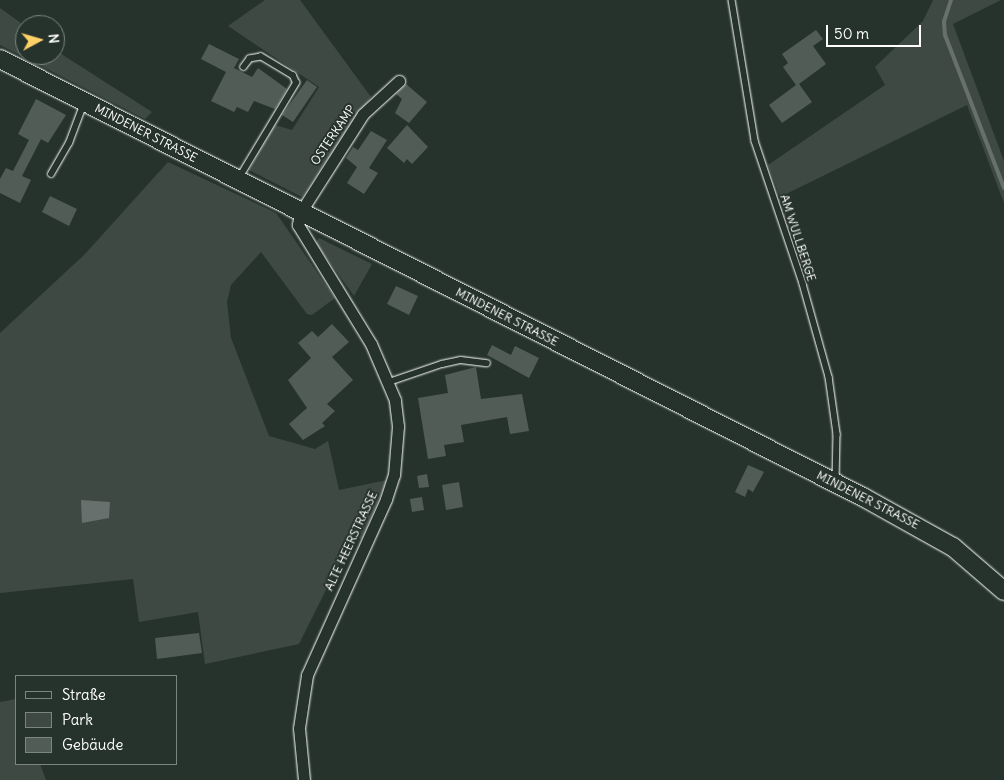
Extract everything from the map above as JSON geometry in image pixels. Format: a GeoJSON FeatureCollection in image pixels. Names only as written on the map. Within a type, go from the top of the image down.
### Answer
{"type":"FeatureCollection","features":[{"type":"Feature","properties":{"kind":"main road","name":"MINDENER STRASSE"},"geometry":{"type":"LineString","coordinates":[[0,59],[238,180],[300,214],[836,484],[953,547],[1004,591]]}},
{"type":"Feature","properties":{"kind":"street","name":"OSTERKAMP"},"geometry":{"type":"LineString","coordinates":[[300,214],[363,114],[399,80]]}},
{"type":"Feature","properties":{"kind":"street","name":"ALTE HEERSTRASSE"},"geometry":{"type":"LineString","coordinates":[[300,214],[298,225],[303,238],[346,299],[389,382],[398,426],[394,475],[378,521],[307,675],[299,728],[304,780]]}},
{"type":"Feature","properties":{"kind":"lane","name":"AM WULLBERGE"},"geometry":{"type":"LineString","coordinates":[[732,0],[755,141],[829,377],[837,434],[836,484]]}},
{"type":"Feature","properties":{"kind":"lane"},"geometry":{"type":"LineString","coordinates":[[238,180],[296,84],[293,76],[261,56],[250,59],[244,67]]}},
{"type":"Feature","properties":{"kind":"lane"},"geometry":{"type":"LineString","coordinates":[[51,174],[69,143],[85,102]]}},
{"type":"Feature","properties":{"kind":"lane"},"geometry":{"type":"LineString","coordinates":[[389,382],[442,364],[468,360],[487,363]]}},
{"type":"Feature","properties":{"kind":"green space"},"geometry":{"type":"Polygon","coordinates":[[[265,0],[300,0],[371,97],[302,197],[249,170],[275,125],[292,130],[319,87],[228,26],[265,0]]]}},
{"type":"Feature","properties":{"kind":"green space"},"geometry":{"type":"Polygon","coordinates":[[[933,0],[1001,0],[953,24],[1004,161],[1004,203],[967,105],[780,197],[768,165],[885,85],[875,67],[923,21],[933,0]]]}},
{"type":"Feature","properties":{"kind":"green space"},"geometry":{"type":"Polygon","coordinates":[[[0,8],[15,19],[15,53],[0,45],[0,8]]]}},
{"type":"Feature","properties":{"kind":"green space"},"geometry":{"type":"Polygon","coordinates":[[[65,56],[152,112],[145,119],[39,65],[65,65],[65,56]]]}},
{"type":"Feature","properties":{"kind":"green space"},"geometry":{"type":"Polygon","coordinates":[[[168,162],[276,213],[335,298],[312,315],[307,314],[261,252],[231,285],[227,302],[231,338],[269,436],[315,449],[328,441],[339,490],[387,480],[362,539],[353,536],[299,644],[205,664],[198,612],[139,622],[133,579],[0,593],[0,333],[85,254],[168,162]]]}},
{"type":"Feature","properties":{"kind":"green space"},"geometry":{"type":"Polygon","coordinates":[[[319,238],[372,264],[354,296],[316,243],[319,238]]]}},
{"type":"Feature","properties":{"kind":"green space"},"geometry":{"type":"Polygon","coordinates":[[[15,699],[15,765],[40,765],[46,780],[0,780],[0,702],[15,699]]]}},
{"type":"Feature","properties":{"kind":"shaded area"},"geometry":{"type":"Polygon","coordinates":[[[81,500],[110,502],[109,518],[82,523],[81,500]]]}},
{"type":"Feature","properties":{"kind":"building"},"geometry":{"type":"Polygon","coordinates":[[[816,30],[823,39],[813,46],[826,64],[799,84],[812,102],[782,123],[769,105],[796,85],[783,67],[788,63],[782,54],[816,30]]]}},
{"type":"Feature","properties":{"kind":"building"},"geometry":{"type":"Polygon","coordinates":[[[209,44],[239,59],[234,68],[252,77],[258,68],[287,89],[275,109],[254,101],[248,112],[237,107],[234,112],[211,101],[226,72],[201,59],[209,44]]]}},
{"type":"Feature","properties":{"kind":"building"},"geometry":{"type":"Polygon","coordinates":[[[307,80],[317,87],[293,122],[282,115],[307,80]]]}},
{"type":"Feature","properties":{"kind":"building"},"geometry":{"type":"Polygon","coordinates":[[[406,84],[427,102],[409,123],[395,113],[402,99],[396,94],[406,84]]]}},
{"type":"Feature","properties":{"kind":"building"},"geometry":{"type":"Polygon","coordinates":[[[36,99],[66,115],[48,143],[41,139],[22,176],[31,180],[20,203],[0,193],[0,179],[6,168],[13,171],[29,140],[18,134],[36,99]]]}},
{"type":"Feature","properties":{"kind":"building"},"geometry":{"type":"Polygon","coordinates":[[[407,125],[428,147],[412,164],[407,159],[404,163],[387,148],[407,125]]]}},
{"type":"Feature","properties":{"kind":"building"},"geometry":{"type":"Polygon","coordinates":[[[371,131],[387,140],[369,168],[378,173],[364,194],[347,183],[357,167],[346,158],[353,147],[358,150],[371,131]]]}},
{"type":"Feature","properties":{"kind":"building"},"geometry":{"type":"Polygon","coordinates":[[[50,196],[77,209],[69,226],[42,212],[50,196]]]}},
{"type":"Feature","properties":{"kind":"building"},"geometry":{"type":"Polygon","coordinates":[[[396,286],[418,296],[409,315],[387,304],[396,286]]]}},
{"type":"Feature","properties":{"kind":"building"},"geometry":{"type":"Polygon","coordinates":[[[332,324],[349,342],[332,357],[353,380],[327,404],[335,411],[322,423],[325,426],[303,440],[289,424],[307,408],[288,380],[311,358],[298,343],[312,331],[318,337],[332,324]]]}},
{"type":"Feature","properties":{"kind":"building"},"geometry":{"type":"Polygon","coordinates":[[[492,345],[511,355],[515,346],[539,358],[529,378],[487,355],[492,345]]]}},
{"type":"Feature","properties":{"kind":"building"},"geometry":{"type":"Polygon","coordinates":[[[476,367],[481,399],[522,394],[529,431],[510,434],[507,417],[461,425],[464,442],[444,445],[446,456],[428,459],[418,398],[448,393],[445,375],[476,367]]]}},
{"type":"Feature","properties":{"kind":"building"},"geometry":{"type":"Polygon","coordinates":[[[748,465],[764,472],[753,492],[748,489],[745,497],[735,492],[748,465]]]}},
{"type":"Feature","properties":{"kind":"building"},"geometry":{"type":"Polygon","coordinates":[[[427,474],[429,487],[419,488],[417,476],[427,474]]]}},
{"type":"Feature","properties":{"kind":"building"},"geometry":{"type":"Polygon","coordinates":[[[459,482],[463,507],[446,510],[442,485],[459,482]]]}},
{"type":"Feature","properties":{"kind":"building"},"geometry":{"type":"Polygon","coordinates":[[[422,497],[424,510],[412,512],[410,499],[422,497]]]}},
{"type":"Feature","properties":{"kind":"building"},"geometry":{"type":"Polygon","coordinates":[[[199,633],[202,653],[157,659],[155,638],[199,633]]]}},
{"type":"Feature","properties":{"kind":"waterway"},"geometry":{"type":"LineString","coordinates":[[951,0],[944,22],[945,35],[1004,188]]}}]}
